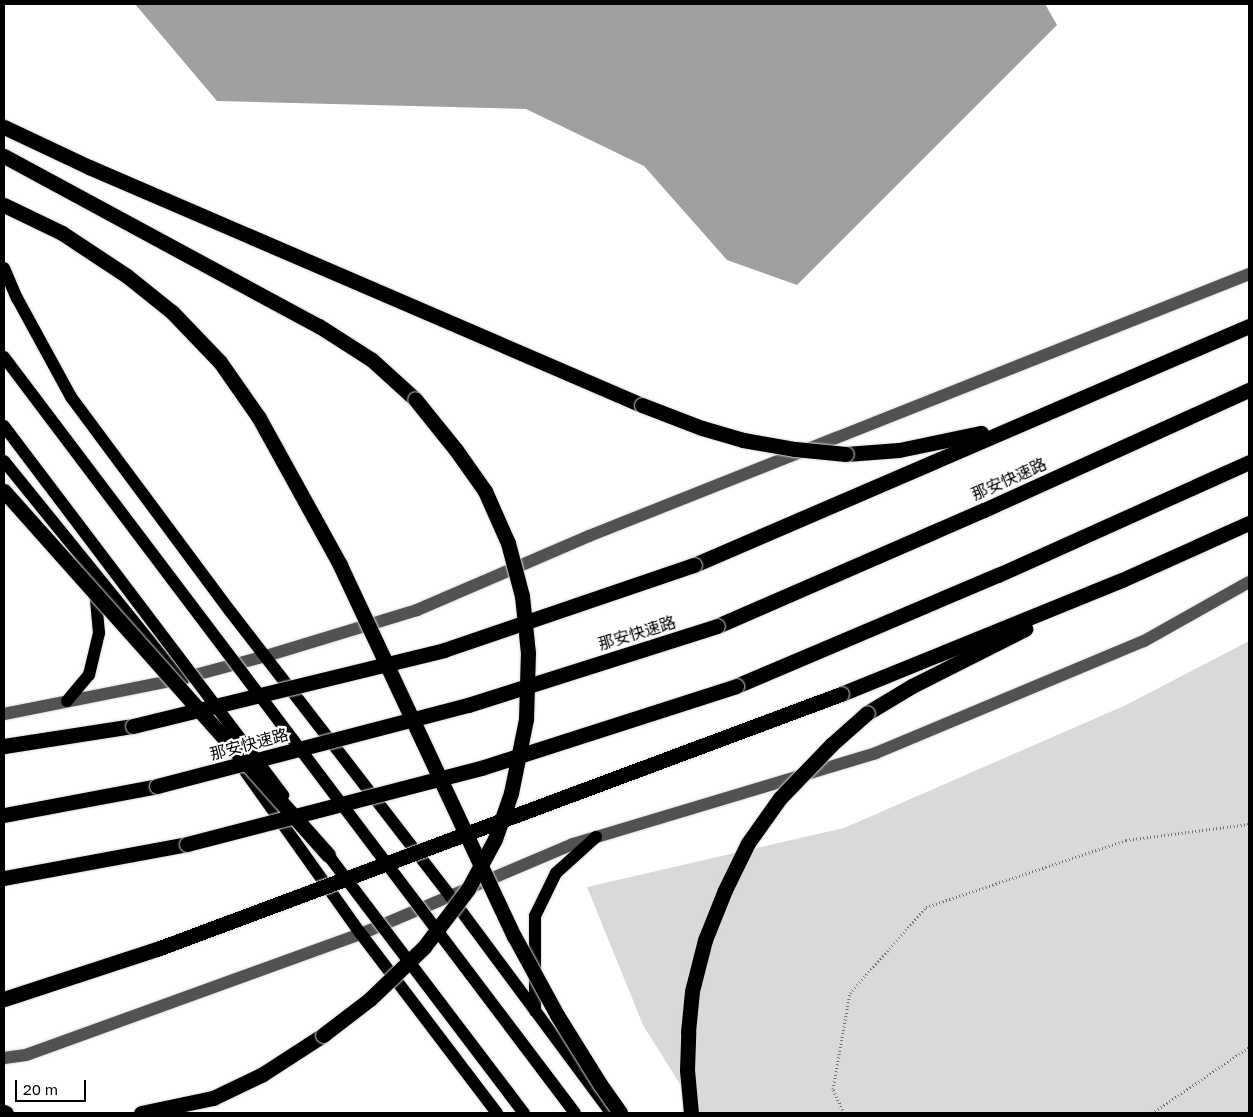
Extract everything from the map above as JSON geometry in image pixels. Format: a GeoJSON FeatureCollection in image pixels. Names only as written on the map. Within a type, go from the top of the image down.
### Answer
{"type":"FeatureCollection","features":[{"type":"Feature","properties":{"kind":"highway"},"geometry":{"type":"LineString","coordinates":[[4,127],[89,167],[642,405],[702,428],[743,440],[795,450],[846,454],[899,450],[966,438],[1061,407]]}},
{"type":"Feature","properties":{"kind":"highway"},"geometry":{"type":"LineString","coordinates":[[4,156],[71,194],[319,326],[372,360],[414,399],[456,450],[485,491],[508,543],[522,596],[528,653],[526,719],[511,793],[495,840],[468,889],[424,946],[370,999],[323,1036],[263,1074],[213,1098],[142,1113]]}},
{"type":"Feature","properties":{"kind":"highway"},"geometry":{"type":"LineString","coordinates":[[4,205],[62,233],[127,276],[172,312],[220,362],[259,418],[340,565],[514,936],[557,1015],[620,1113]]}},
{"type":"Feature","properties":{"kind":"highway"},"geometry":{"type":"LineString","coordinates":[[4,746],[132,726],[444,650],[694,565],[1249,326]]}},
{"type":"Feature","properties":{"kind":"highway","name":"那安快速路"},"geometry":{"type":"LineString","coordinates":[[4,814],[157,786],[468,704],[717,626],[984,510],[1249,390]]}},
{"type":"Feature","properties":{"kind":"highway"},"geometry":{"type":"LineString","coordinates":[[4,878],[188,844],[481,768],[736,686],[998,575],[1249,462]]}},
{"type":"Feature","properties":{"kind":"highway"},"geometry":{"type":"LineString","coordinates":[[4,491],[328,855]]}},
{"type":"Feature","properties":{"kind":"highway"},"geometry":{"type":"LineString","coordinates":[[4,998],[50,986],[158,949],[841,694],[1122,580],[1249,523]]}},
{"type":"Feature","properties":{"kind":"highway"},"geometry":{"type":"LineString","coordinates":[[691,1113],[687,1060],[692,991],[705,940],[725,890],[748,844],[780,798],[830,745],[867,712],[912,686],[1122,580]]}},
{"type":"Feature","properties":{"kind":"main road"},"geometry":{"type":"LineString","coordinates":[[4,268],[17,298],[71,397],[450,896],[611,1113]]}},
{"type":"Feature","properties":{"kind":"main road"},"geometry":{"type":"LineString","coordinates":[[4,357],[575,1113]]}},
{"type":"Feature","properties":{"kind":"main road"},"geometry":{"type":"LineString","coordinates":[[4,426],[524,1113]]}},
{"type":"Feature","properties":{"kind":"main road"},"geometry":{"type":"LineString","coordinates":[[4,461],[180,678],[361,934],[497,1113]]}},
{"type":"Feature","properties":{"kind":"main road"},"geometry":{"type":"LineString","coordinates":[[67,702],[89,676],[99,633],[94,572]]}},
{"type":"Feature","properties":{"kind":"main road"},"geometry":{"type":"LineString","coordinates":[[535,1011],[535,916],[556,874],[596,837]]}},
{"type":"Feature","properties":{"kind":"street"},"geometry":{"type":"LineString","coordinates":[[4,714],[180,678],[266,656],[417,610],[589,536],[1249,274]]}},
{"type":"Feature","properties":{"kind":"street"},"geometry":{"type":"LineString","coordinates":[[4,1058],[26,1055],[361,934],[573,844],[876,753],[1144,640],[1249,582]]}},
{"type":"Feature","properties":{"kind":"path"},"geometry":{"type":"LineString","coordinates":[[844,1113],[833,1088],[850,993],[926,907],[1126,840],[1249,824]]}},
{"type":"Feature","properties":{"kind":"path"},"geometry":{"type":"LineString","coordinates":[[1152,1113],[1249,1047]]}},
{"type":"Feature","properties":{"kind":"shaded area"},"geometry":{"type":"Polygon","coordinates":[[[135,4],[1045,4],[1057,25],[797,285],[727,260],[644,166],[526,109],[217,101],[135,4]]]}},
{"type":"Feature","properties":{"kind":"shaded area"},"geometry":{"type":"Polygon","coordinates":[[[1249,641],[1249,1113],[698,1113],[643,1025],[587,887],[844,828],[1126,705],[1249,641]]]}}]}
